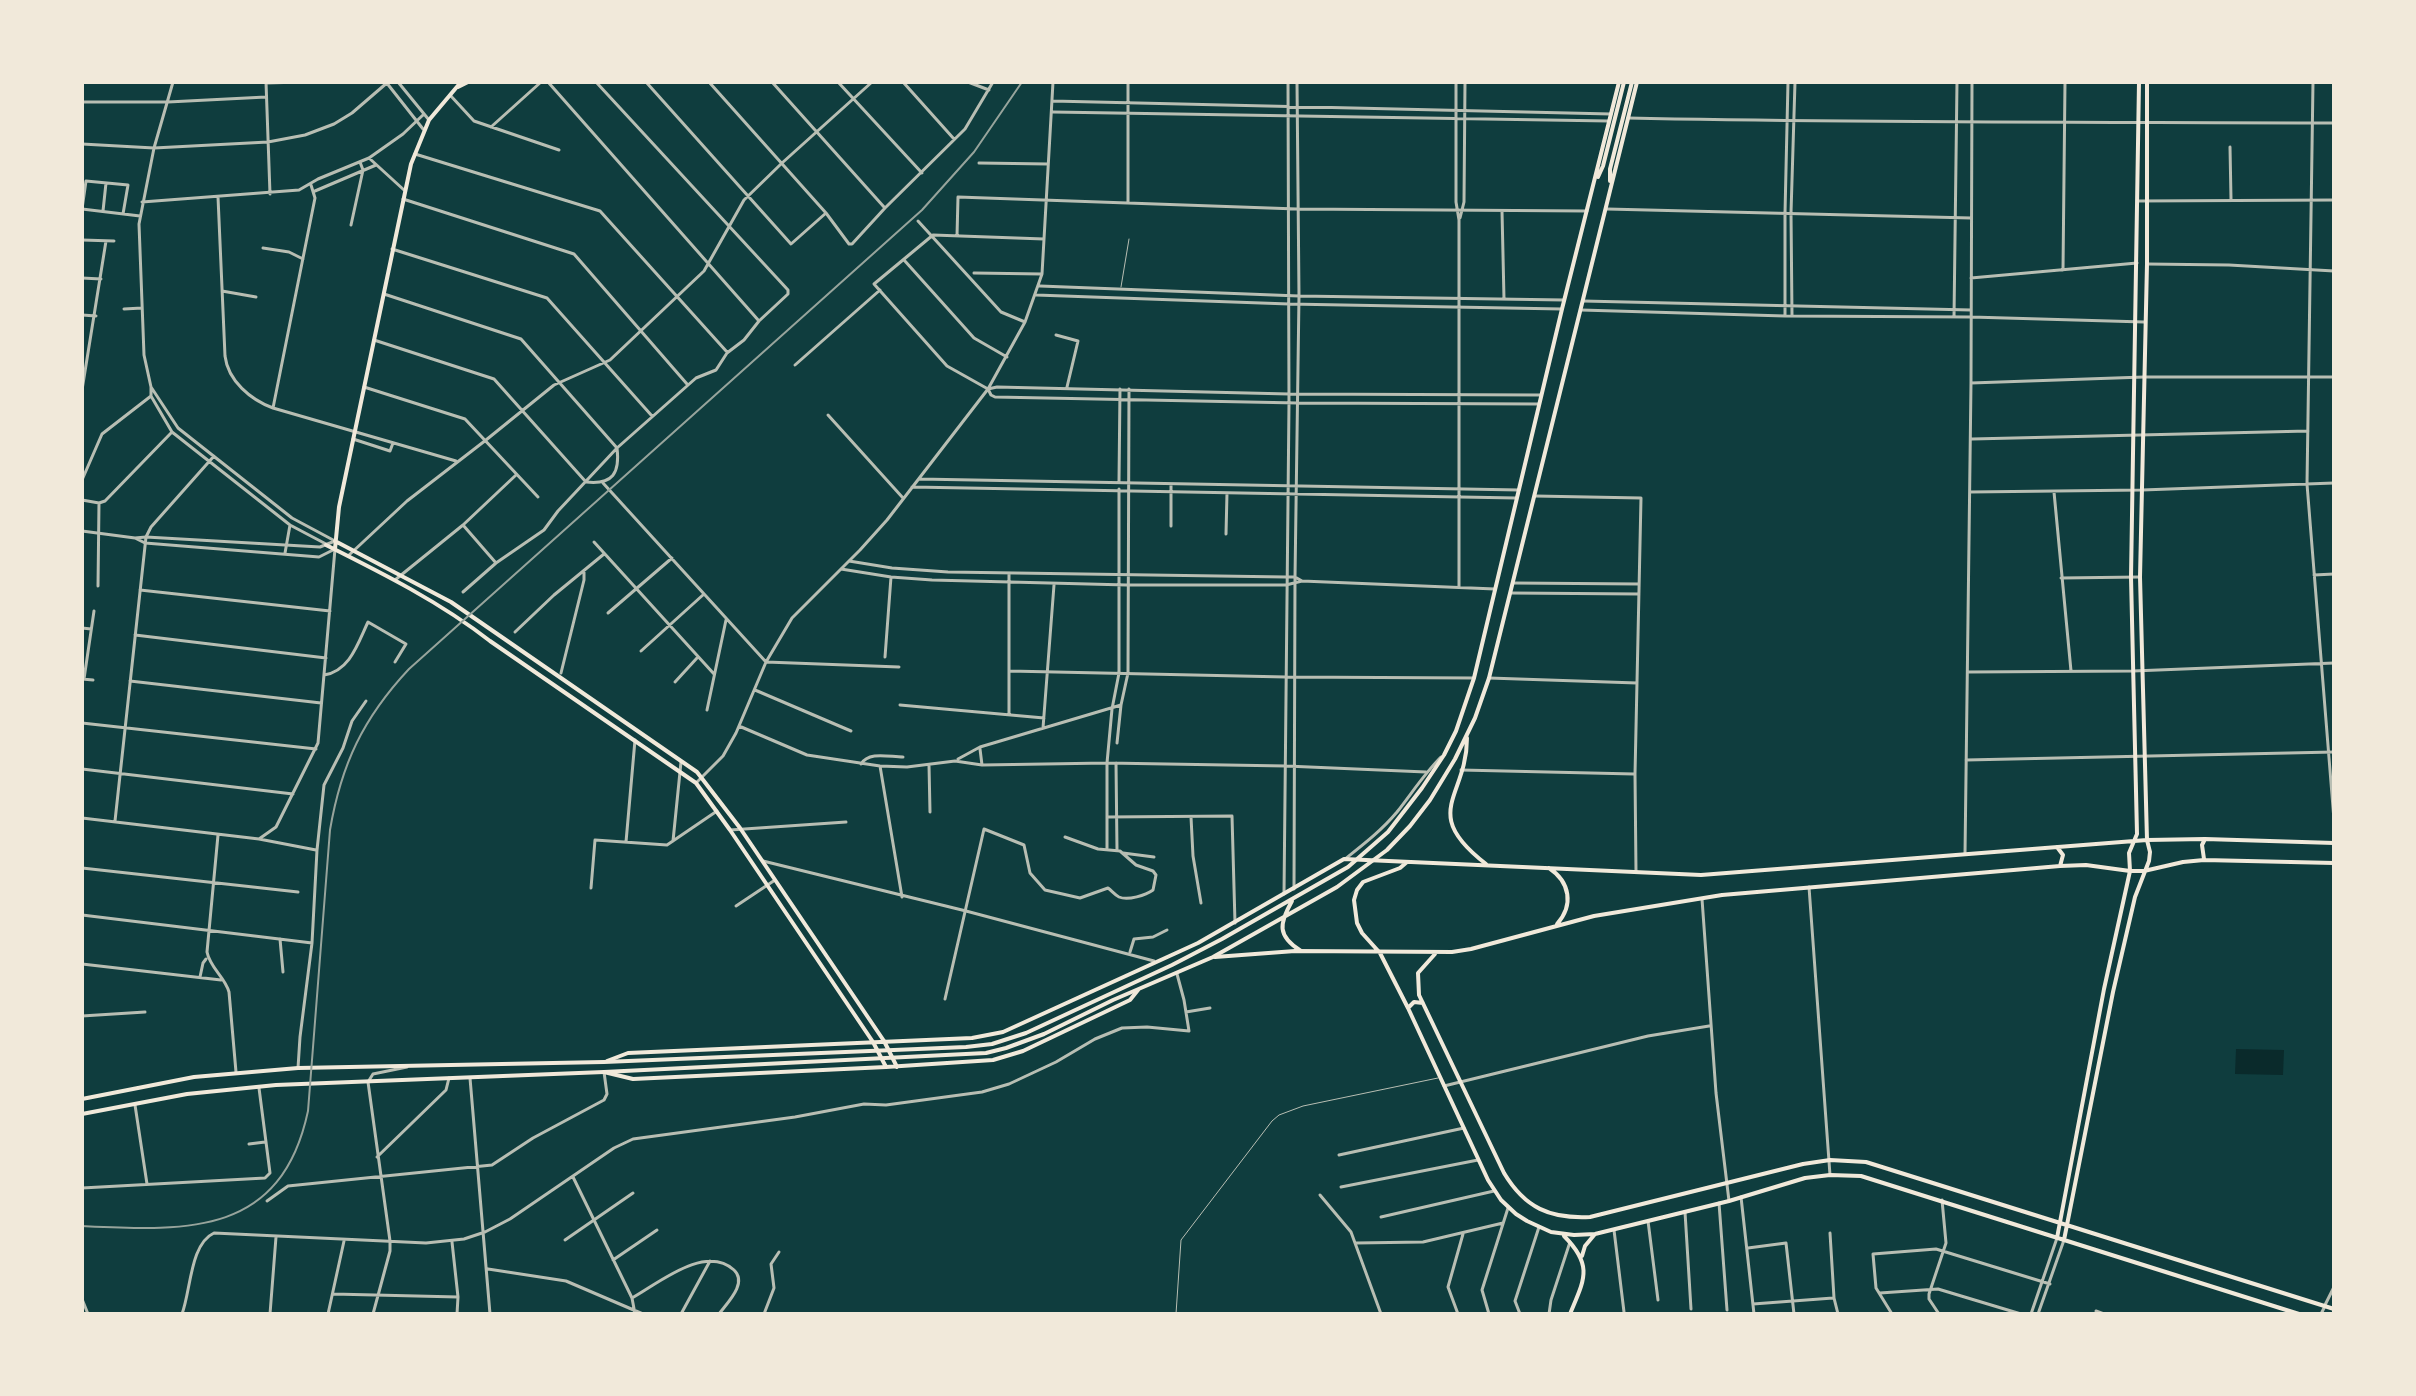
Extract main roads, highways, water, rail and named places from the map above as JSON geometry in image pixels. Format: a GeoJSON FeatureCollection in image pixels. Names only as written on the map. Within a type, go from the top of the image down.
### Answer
{"type":"FeatureCollection","features":[{"type":"Feature","properties":{"kind":"main road"},"geometry":{"type":"LineString","coordinates":[[82,1099],[167,1081],[298,1068],[604,1062],[992,1044],[1026,1033],[1205,948],[1332,878],[1356,861],[1398,820],[1444,755],[1456,731],[1474,678],[1564,300],[1609,121],[1622,82]]}},
{"type":"Feature","properties":{"kind":"main road"},"geometry":{"type":"LineString","coordinates":[[1593,186],[1603,166],[1622,82]]}},
{"type":"Feature","properties":{"kind":"main road"},"geometry":{"type":"LineString","coordinates":[[82,1114],[204,1091],[259,1086],[986,1053],[1025,1042],[1213,957],[1337,887],[1374,861],[1421,813],[1455,759],[1489,678],[1635,82]]}},
{"type":"Feature","properties":{"kind":"main road"},"geometry":{"type":"LineString","coordinates":[[1610,191],[1610,169],[1635,82]]}},
{"type":"Feature","properties":{"kind":"main road"},"geometry":{"type":"LineString","coordinates":[[2057,1238],[2081,1101],[2130,871],[2129,853],[2137,834],[2131,577],[2139,82]]}},
{"type":"Feature","properties":{"kind":"main road"},"geometry":{"type":"LineString","coordinates":[[2064,1240],[2127,931],[2150,852],[2147,840],[2140,577],[2147,264],[2147,82]]}},
{"type":"Feature","properties":{"kind":"main road"},"geometry":{"type":"LineString","coordinates":[[335,549],[339,507],[404,190],[429,120],[463,83]]}},
{"type":"Feature","properties":{"kind":"main road"},"geometry":{"type":"LineString","coordinates":[[335,541],[451,602],[702,777],[763,861],[884,1041],[897,1067]]}},
{"type":"Feature","properties":{"kind":"main road"},"geometry":{"type":"LineString","coordinates":[[326,545],[395,580],[463,620],[696,783],[873,1042],[886,1067]]}},
{"type":"Feature","properties":{"kind":"main road"},"geometry":{"type":"LineString","coordinates":[[490,641],[496,633]]}},
{"type":"Feature","properties":{"kind":"main road"},"geometry":{"type":"LineString","coordinates":[[1467,734],[1466,755],[1451,806],[1453,827],[1463,845],[1486,864]]}},
{"type":"Feature","properties":{"kind":"main road"},"geometry":{"type":"LineString","coordinates":[[2204,860],[2202,845],[2205,839]]}},
{"type":"Feature","properties":{"kind":"main road"},"geometry":{"type":"LineString","coordinates":[[604,1062],[628,1053],[972,1038],[1003,1032],[1158,962],[1235,923],[1344,859],[1701,875],[2147,840],[2334,843]]}},
{"type":"Feature","properties":{"kind":"main road"},"geometry":{"type":"LineString","coordinates":[[2057,847],[2063,855],[2060,866]]}},
{"type":"Feature","properties":{"kind":"main road"},"geometry":{"type":"LineString","coordinates":[[1213,957],[1301,951],[1436,954],[1471,949],[1611,913],[1809,886],[2060,866],[2086,865],[2144,871],[2204,860],[2334,863]]}},
{"type":"Feature","properties":{"kind":"main road"},"geometry":{"type":"LineString","coordinates":[[1407,862],[1400,868],[1363,882],[1354,900],[1357,923],[1380,953],[1494,1191],[1508,1208],[1539,1227],[1562,1234],[1595,1234],[1729,1201],[1793,1180],[1830,1175],[1861,1176],[2299,1314]]}},
{"type":"Feature","properties":{"kind":"main road"},"geometry":{"type":"LineString","coordinates":[[1548,867],[1560,877],[1568,898],[1565,914],[1555,926]]}},
{"type":"Feature","properties":{"kind":"main road"},"geometry":{"type":"LineString","coordinates":[[1293,898],[1282,925],[1286,940],[1301,951]]}},
{"type":"Feature","properties":{"kind":"main road"},"geometry":{"type":"LineString","coordinates":[[1436,954],[1418,973],[1417,987],[1423,1003],[1512,1187],[1523,1199],[1554,1214],[1573,1218],[1590,1217],[1790,1166],[1848,1160],[1882,1166],[2334,1311]]}},
{"type":"Feature","properties":{"kind":"main road"},"geometry":{"type":"LineString","coordinates":[[604,1072],[633,1079],[976,1062],[1007,1057],[1130,1000],[1138,990]]}},
{"type":"Feature","properties":{"kind":"main road"},"geometry":{"type":"LineString","coordinates":[[1408,1008],[1414,1002],[1423,1003]]}},
{"type":"Feature","properties":{"kind":"main road"},"geometry":{"type":"LineString","coordinates":[[2081,1101],[2091,1103]]}},
{"type":"Feature","properties":{"kind":"main road"},"geometry":{"type":"LineString","coordinates":[[1562,1234],[1581,1259],[1584,1278],[1570,1314]]}},
{"type":"Feature","properties":{"kind":"main road"},"geometry":{"type":"LineString","coordinates":[[1581,1259],[1585,1246],[1595,1234]]}},
{"type":"Feature","properties":{"kind":"water"},"geometry":{"type":"Polygon","coordinates":[[[2236,1049],[2284,1050],[2283,1075],[2235,1074],[2236,1049]]]}},
{"type":"Feature","properties":{"kind":"railway"},"geometry":{"type":"LineString","coordinates":[[82,1226],[158,1228],[193,1225],[224,1218],[252,1204],[276,1183],[295,1152],[308,1111],[330,830],[335,806],[356,744],[379,706],[409,669],[922,210],[974,152],[1022,82]]}}]}
